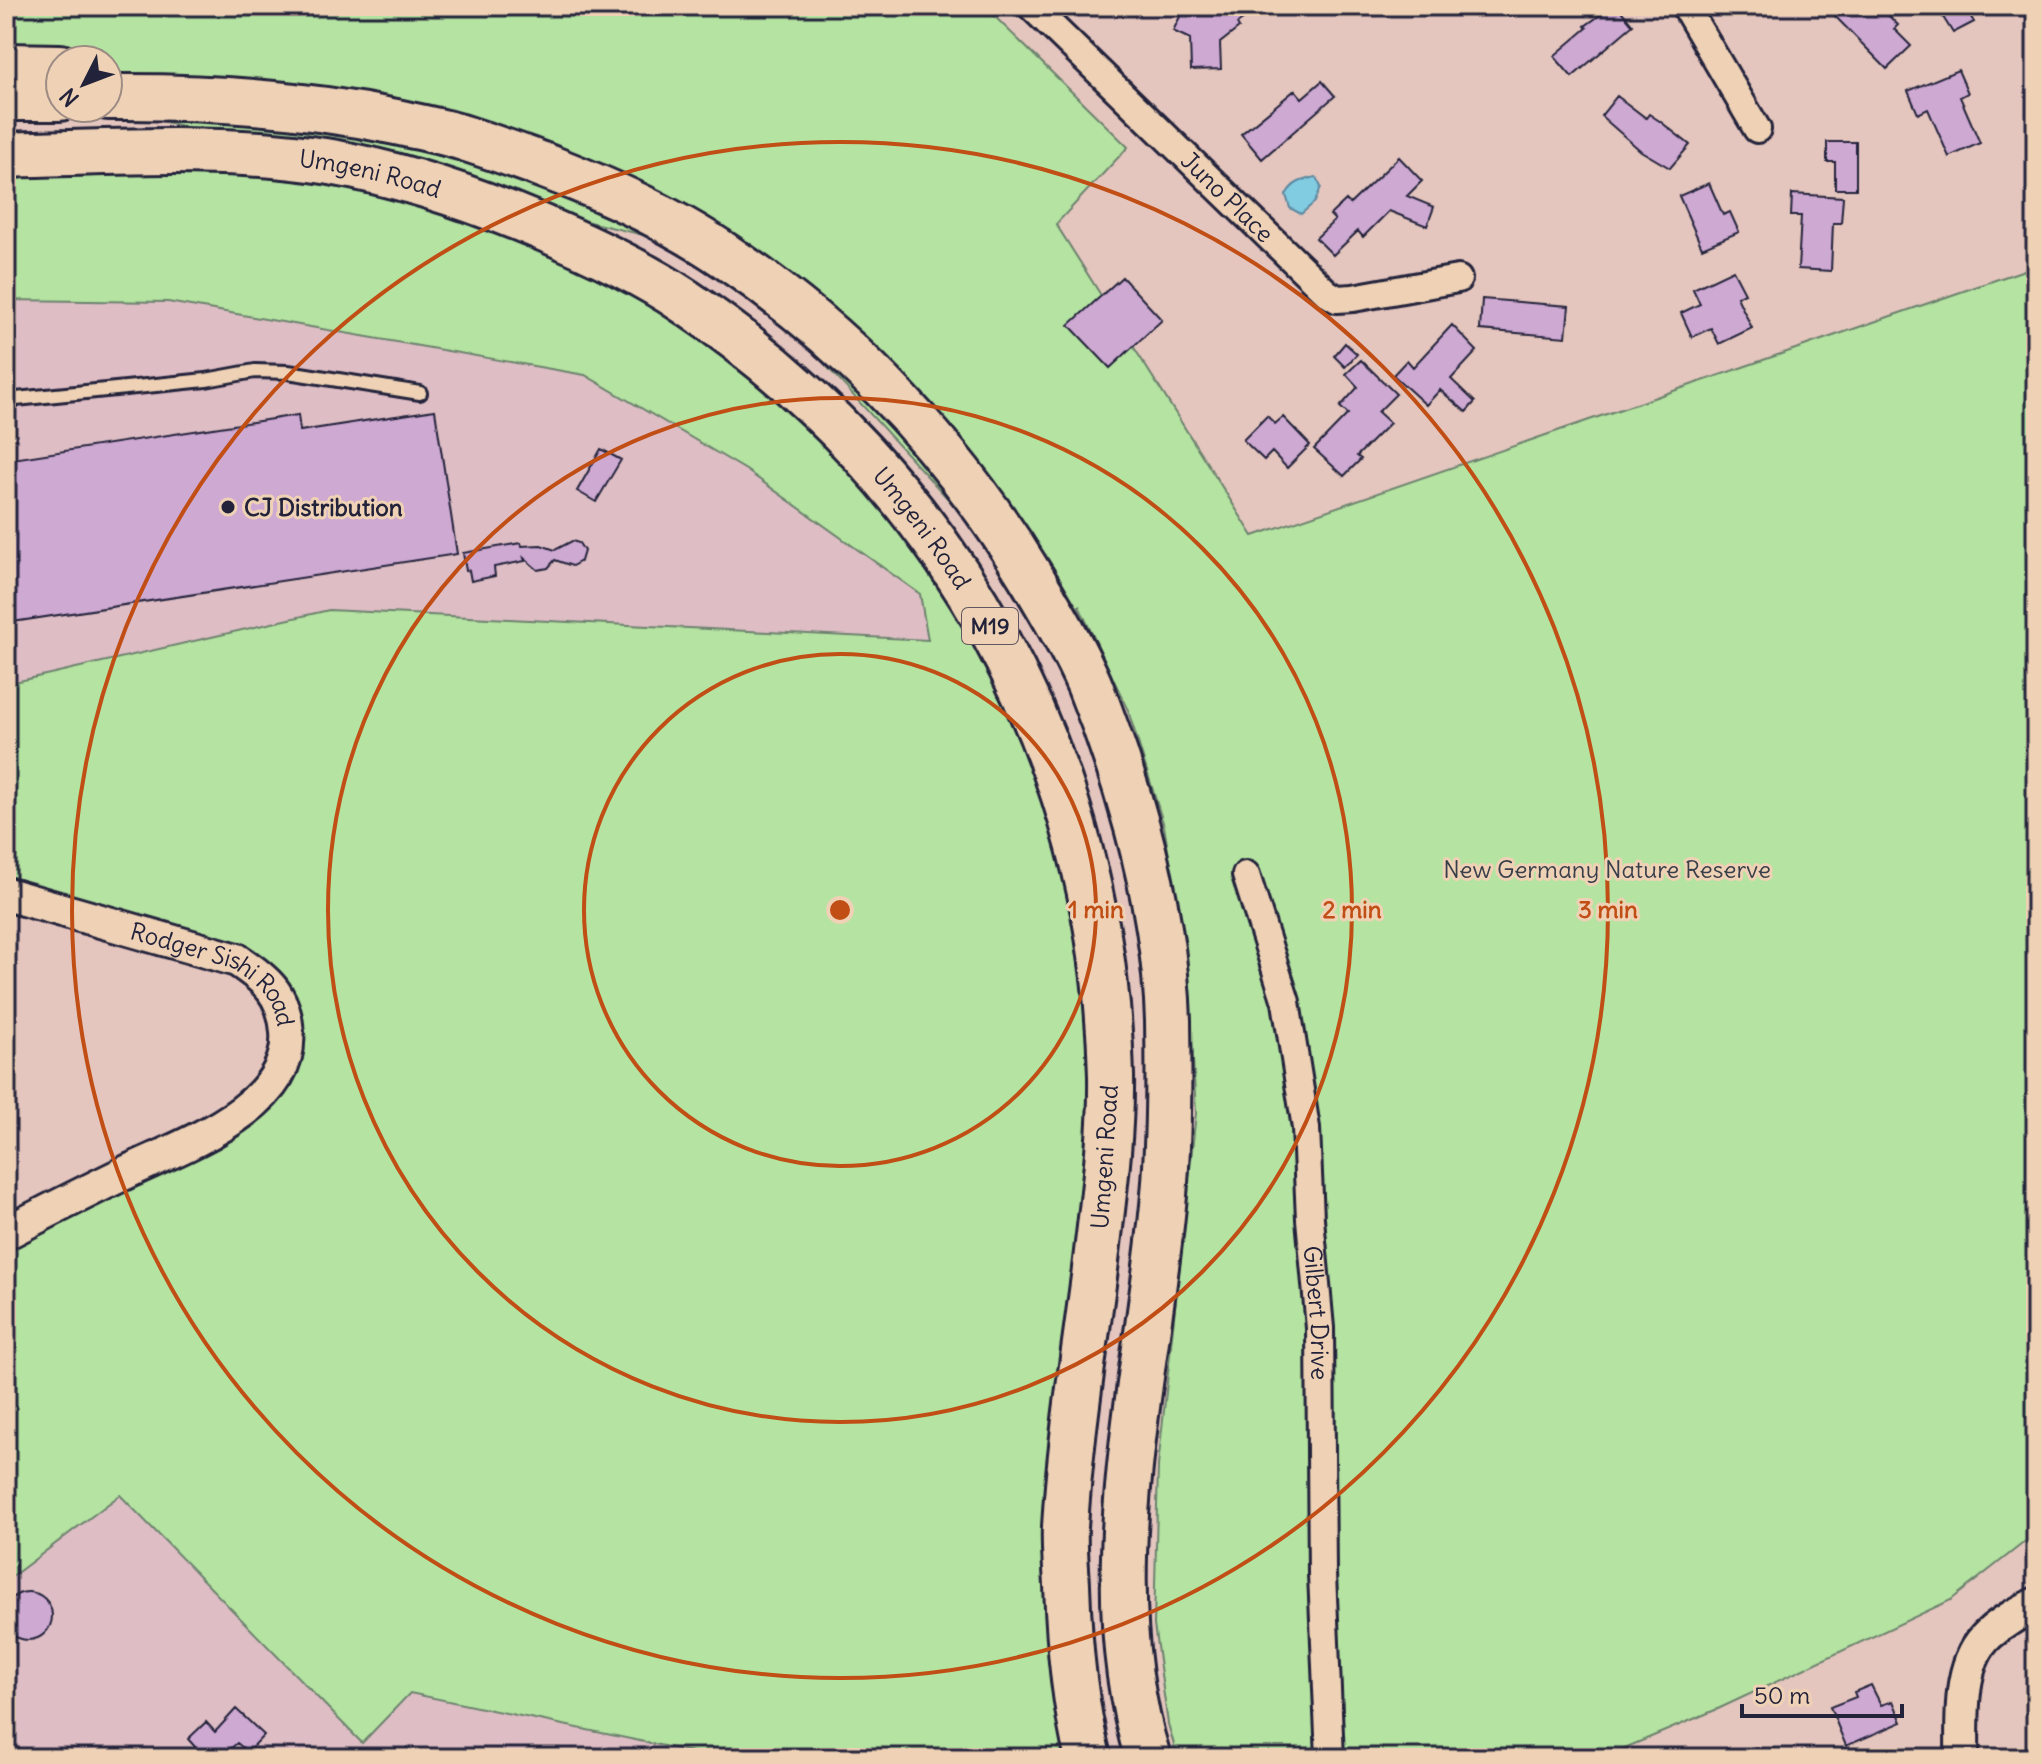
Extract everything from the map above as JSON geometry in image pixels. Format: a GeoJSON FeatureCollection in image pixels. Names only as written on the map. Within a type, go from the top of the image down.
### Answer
{"type":"FeatureCollection","features":[{"type":"Feature","properties":{"kind":"highway"},"geometry":{"type":"LineString","coordinates":[[6,66],[44,67]]}},
{"type":"Feature","properties":{"kind":"highway"},"geometry":{"type":"LineString","coordinates":[[124,68],[212,71],[314,81],[408,101],[482,122],[553,149],[622,185],[724,254]]}},
{"type":"Feature","properties":{"kind":"highway","name":"M19"},"geometry":{"type":"LineString","coordinates":[[124,97],[254,100],[363,115],[459,136],[630,202],[724,254],[803,313],[862,364],[942,448],[1015,551],[1054,615],[1088,681],[1122,774],[1147,865],[1159,927],[1168,1017],[1165,1191],[1132,1453],[1125,1551],[1130,1670],[1148,1758]]}},
{"type":"Feature","properties":{"kind":"highway"},"geometry":{"type":"LineString","coordinates":[[6,98],[44,98]]}},
{"type":"Feature","properties":{"kind":"highway","name":"Umgeni Road"},"geometry":{"type":"LineString","coordinates":[[6,155],[233,153],[331,162],[423,184],[504,212],[586,246],[682,299],[762,356],[830,417],[879,469],[960,576],[1013,669],[1051,756],[1069,807],[1095,916],[1108,1003],[1111,1081],[1107,1168],[1065,1530],[1072,1676],[1088,1758]]}},
{"type":"Feature","properties":{"kind":"highway"},"geometry":{"type":"LineString","coordinates":[[6,172],[153,162],[331,162]]}},
{"type":"Feature","properties":{"kind":"street","name":"Juno Place"},"geometry":{"type":"LineString","coordinates":[[1031,6],[1327,293],[1337,299],[1353,298],[1458,279]]}},
{"type":"Feature","properties":{"kind":"street"},"geometry":{"type":"LineString","coordinates":[[1685,6],[1757,129]]}},
{"type":"Feature","properties":{"kind":"street","name":"Gilbert Drive"},"geometry":{"type":"LineString","coordinates":[[1246,875],[1286,1002],[1306,1128],[1320,1328],[1322,1574],[1330,1758]]}},
{"type":"Feature","properties":{"kind":"street","name":"Rodger Sishi Road"},"geometry":{"type":"LineString","coordinates":[[6,894],[237,960],[264,978],[279,999],[286,1020],[288,1046],[277,1074],[265,1091],[233,1119],[6,1233]]}},
{"type":"Feature","properties":{"kind":"street"},"geometry":{"type":"LineString","coordinates":[[1962,1758],[1966,1675],[1974,1653],[1987,1636],[2006,1620],[2036,1604]]}},
{"type":"Feature","properties":{"kind":"lane"},"geometry":{"type":"LineString","coordinates":[[6,400],[206,380],[255,371],[288,372],[420,393]]}},
{"type":"Feature","properties":{"kind":"shaded area"},"geometry":{"type":"Polygon","coordinates":[[[6,300],[168,302],[585,375],[746,470],[920,595],[928,640],[329,611],[6,684],[6,300]]]}},
{"type":"Feature","properties":{"kind":"shaded area"},"geometry":{"type":"Polygon","coordinates":[[[120,1495],[362,1743],[410,1693],[721,1758],[6,1758],[6,1581],[120,1495]]]}},
{"type":"Feature","properties":{"kind":"green space","name":"New Germany Nature Reserve"},"geometry":{"type":"Polygon","coordinates":[[[6,6],[984,6],[1128,147],[1056,224],[1253,536],[2036,266],[2036,1533],[1951,1600],[1720,1708],[1601,1758],[1178,1758],[1168,1724],[1154,1625],[1158,1466],[1196,1113],[1188,971],[1164,826],[1128,710],[1079,606],[1054,615],[724,254],[124,112],[124,44],[44,44],[44,67],[6,84],[6,6]]]}},
{"type":"Feature","properties":{"kind":"green space"},"geometry":{"type":"Polygon","coordinates":[[[330,166],[504,215],[760,359],[990,632],[1107,1004],[1062,1534],[1087,1758],[721,1758],[410,1693],[362,1743],[120,1495],[6,1581],[6,1236],[282,1072],[261,972],[6,890],[6,684],[329,610],[928,640],[920,594],[746,470],[585,375],[168,302],[6,300],[6,174],[330,166]]]}},
{"type":"Feature","properties":{"kind":"water"},"geometry":{"type":"Polygon","coordinates":[[[1316,177],[1321,187],[1315,202],[1301,214],[1290,208],[1286,195],[1292,187],[1316,177]]]}},
{"type":"Feature","properties":{"kind":"building"},"geometry":{"type":"Polygon","coordinates":[[[1185,6],[1209,14],[1219,6],[1233,6],[1244,19],[1237,24],[1239,28],[1220,43],[1221,69],[1191,70],[1190,39],[1173,31],[1185,6]]]}},
{"type":"Feature","properties":{"kind":"building"},"geometry":{"type":"Polygon","coordinates":[[[1617,6],[1633,25],[1572,77],[1554,56],[1587,28],[1585,26],[1617,6]]]}},
{"type":"Feature","properties":{"kind":"building"},"geometry":{"type":"Polygon","coordinates":[[[1825,6],[1879,6],[1898,25],[1894,29],[1911,46],[1887,69],[1825,6]]]}},
{"type":"Feature","properties":{"kind":"building"},"geometry":{"type":"Polygon","coordinates":[[[1936,6],[1985,6],[1969,14],[1974,22],[1953,33],[1936,6]]]}},
{"type":"Feature","properties":{"kind":"building"},"geometry":{"type":"Polygon","coordinates":[[[1958,70],[1968,93],[1960,97],[1980,143],[1949,157],[1928,109],[1918,114],[1908,91],[1958,70]]]}},
{"type":"Feature","properties":{"kind":"building"},"geometry":{"type":"Polygon","coordinates":[[[1322,81],[1335,96],[1262,159],[1241,134],[1295,90],[1302,98],[1322,81]]]}},
{"type":"Feature","properties":{"kind":"building"},"geometry":{"type":"Polygon","coordinates":[[[1617,96],[1646,118],[1649,114],[1661,122],[1690,145],[1670,168],[1641,151],[1601,116],[1617,96]]]}},
{"type":"Feature","properties":{"kind":"building"},"geometry":{"type":"Polygon","coordinates":[[[1827,142],[1856,142],[1856,189],[1835,189],[1835,162],[1827,162],[1827,142]]]}},
{"type":"Feature","properties":{"kind":"building"},"geometry":{"type":"Polygon","coordinates":[[[1399,157],[1422,181],[1407,196],[1434,207],[1427,226],[1389,211],[1363,237],[1358,231],[1333,255],[1316,238],[1335,220],[1330,215],[1346,200],[1350,204],[1399,157]]]}},
{"type":"Feature","properties":{"kind":"building"},"geometry":{"type":"Polygon","coordinates":[[[1709,183],[1723,215],[1730,212],[1739,232],[1702,248],[1679,196],[1709,183]]]}},
{"type":"Feature","properties":{"kind":"building"},"geometry":{"type":"Polygon","coordinates":[[[1792,194],[1843,197],[1841,223],[1833,223],[1831,271],[1798,269],[1801,216],[1791,216],[1792,194]]]}},
{"type":"Feature","properties":{"kind":"building"},"geometry":{"type":"Polygon","coordinates":[[[1733,270],[1745,293],[1737,297],[1752,328],[1719,344],[1711,328],[1692,337],[1681,313],[1700,304],[1693,289],[1733,270]]]}},
{"type":"Feature","properties":{"kind":"building"},"geometry":{"type":"Polygon","coordinates":[[[1122,277],[1162,320],[1110,368],[1069,325],[1122,277]]]}},
{"type":"Feature","properties":{"kind":"building"},"geometry":{"type":"Polygon","coordinates":[[[1482,299],[1569,306],[1566,337],[1480,330],[1482,299]]]}},
{"type":"Feature","properties":{"kind":"building"},"geometry":{"type":"Polygon","coordinates":[[[1452,325],[1477,351],[1451,379],[1475,402],[1466,412],[1440,390],[1426,405],[1393,375],[1407,360],[1413,367],[1452,325]]]}},
{"type":"Feature","properties":{"kind":"building"},"geometry":{"type":"Polygon","coordinates":[[[1345,343],[1357,354],[1345,367],[1334,356],[1345,343]]]}},
{"type":"Feature","properties":{"kind":"building"},"geometry":{"type":"Polygon","coordinates":[[[1361,360],[1396,394],[1378,412],[1390,423],[1357,456],[1361,459],[1344,476],[1314,449],[1348,414],[1340,407],[1358,387],[1346,374],[1361,360]]]}},
{"type":"Feature","properties":{"kind":"building","name":"CJ Distribution"},"geometry":{"type":"Polygon","coordinates":[[[435,410],[457,554],[6,623],[6,460],[298,415],[300,431],[435,410]]]}},
{"type":"Feature","properties":{"kind":"building"},"geometry":{"type":"Polygon","coordinates":[[[1267,416],[1275,424],[1283,417],[1310,445],[1287,468],[1272,452],[1264,460],[1243,440],[1267,416]]]}},
{"type":"Feature","properties":{"kind":"building"},"geometry":{"type":"Polygon","coordinates":[[[601,449],[621,460],[596,502],[577,491],[601,449]]]}},
{"type":"Feature","properties":{"kind":"building"},"geometry":{"type":"Polygon","coordinates":[[[572,541],[579,543],[584,551],[581,561],[572,566],[555,560],[548,568],[538,570],[524,558],[525,561],[494,567],[495,576],[471,581],[469,570],[466,571],[463,553],[521,543],[522,546],[541,545],[555,550],[572,541]]]}},
{"type":"Feature","properties":{"kind":"building"},"geometry":{"type":"Polygon","coordinates":[[[28,1592],[45,1599],[52,1616],[45,1633],[28,1640],[11,1633],[4,1616],[11,1599],[28,1592]]]}},
{"type":"Feature","properties":{"kind":"building"},"geometry":{"type":"Polygon","coordinates":[[[1871,1685],[1881,1705],[1893,1701],[1902,1722],[1846,1746],[1830,1707],[1856,1697],[1854,1692],[1871,1685]]]}},
{"type":"Feature","properties":{"kind":"building"},"geometry":{"type":"Polygon","coordinates":[[[236,1709],[264,1735],[248,1752],[237,1743],[220,1758],[205,1758],[188,1739],[206,1722],[215,1732],[236,1709]]]}},
{"type":"Feature","properties":{"kind":"place","name":"CJ Distribution"},"geometry":{"type":"Point","coordinates":[228,507]}}]}
